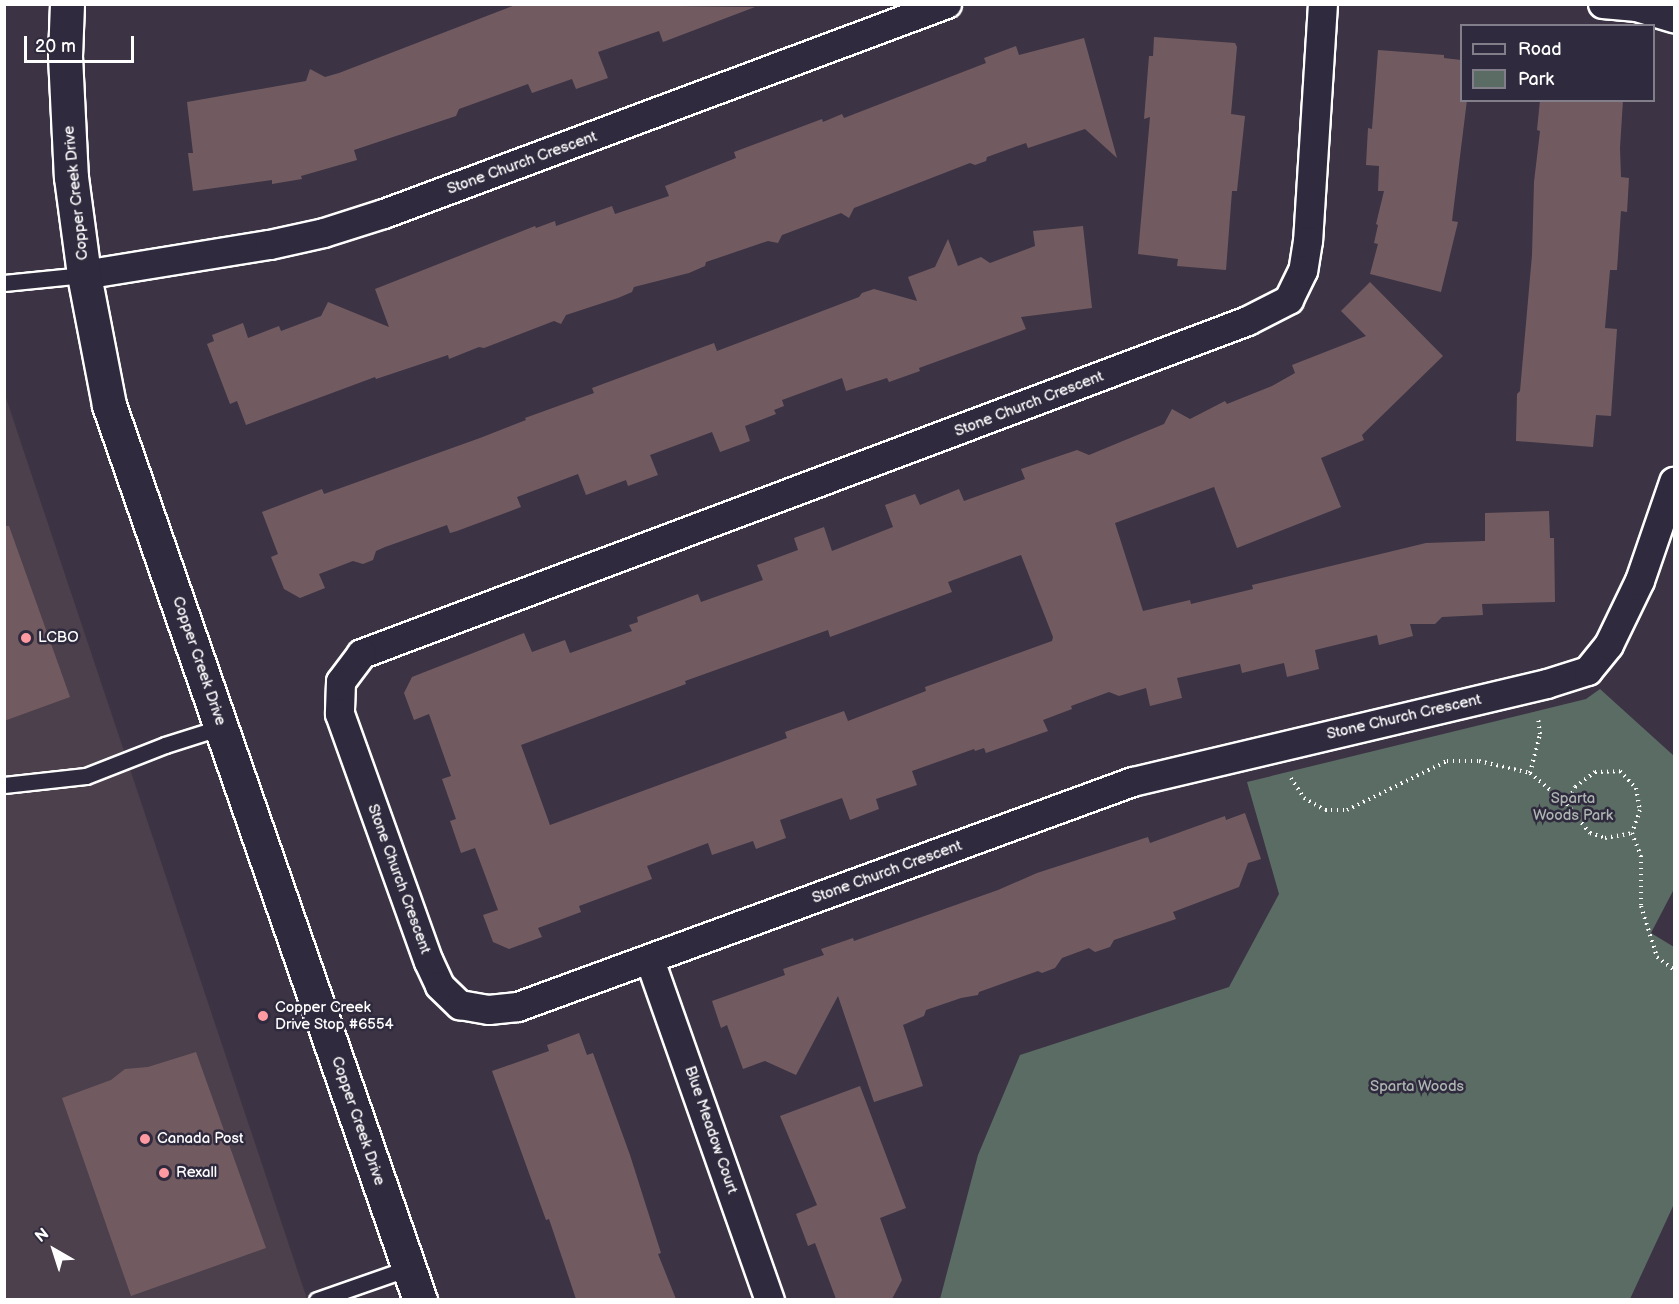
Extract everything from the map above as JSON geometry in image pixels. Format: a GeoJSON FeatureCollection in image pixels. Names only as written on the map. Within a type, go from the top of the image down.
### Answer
{"type":"FeatureCollection","features":[{"type":"Feature","properties":{"kind":"street","name":"Copper Creek Drive"},"geometry":{"type":"LineString","coordinates":[[67,4],[65,56],[71,177],[84,275],[109,405],[420,1299]]}},
{"type":"Feature","properties":{"kind":"street","name":"Stone Church Crescent"},"geometry":{"type":"LineString","coordinates":[[84,275],[270,245],[324,233],[384,214],[947,4]]}},
{"type":"Feature","properties":{"kind":"street","name":"Stone Church Crescent"},"geometry":{"type":"LineString","coordinates":[[1323,4],[1308,241],[1303,271],[1289,300],[1237,325],[362,654],[341,682],[340,714],[429,962],[440,986],[460,1005],[489,1010],[518,1007],[1133,782],[1547,684],[1588,670],[1609,645],[1640,581],[1674,482]]}},
{"type":"Feature","properties":{"kind":"street"},"geometry":{"type":"LineString","coordinates":[[1602,4],[1637,7],[1674,18]]}},
{"type":"Feature","properties":{"kind":"street","name":"Blue Meadow Court"},"geometry":{"type":"LineString","coordinates":[[650,960],[770,1299]]}},
{"type":"Feature","properties":{"kind":"lane"},"geometry":{"type":"LineString","coordinates":[[4,283],[84,275]]}},
{"type":"Feature","properties":{"kind":"lane"},"geometry":{"type":"LineString","coordinates":[[4,785],[87,776],[165,745],[222,728]]}},
{"type":"Feature","properties":{"kind":"lane"},"geometry":{"type":"LineString","coordinates":[[316,1299],[409,1268]]}},
{"type":"Feature","properties":{"kind":"path"},"geometry":{"type":"LineString","coordinates":[[1530,773],[1540,734],[1538,716]]}},
{"type":"Feature","properties":{"kind":"path"},"geometry":{"type":"LineString","coordinates":[[1289,775],[1304,798],[1325,810],[1347,810],[1447,761],[1479,761],[1530,773],[1567,804],[1590,833],[1605,838],[1632,833]]}},
{"type":"Feature","properties":{"kind":"path"},"geometry":{"type":"LineString","coordinates":[[1567,804],[1575,786],[1595,772],[1620,771],[1636,788],[1640,810],[1632,833],[1641,856],[1641,906],[1657,957],[1674,970]]}},
{"type":"Feature","properties":{"kind":"shaded area"},"geometry":{"type":"Polygon","coordinates":[[[5,395],[307,1299],[5,1299],[5,395]]]}},
{"type":"Feature","properties":{"kind":"green space","name":"Sparta Woods"},"geometry":{"type":"Polygon","coordinates":[[[1600,689],[1674,756],[1674,889],[1651,933],[1674,947],[1674,1204],[1630,1299],[940,1299],[978,1155],[1020,1055],[1229,987],[1279,894],[1247,782],[1586,699],[1600,689]]]}},
{"type":"Feature","properties":{"kind":"building"},"geometry":{"type":"Polygon","coordinates":[[[518,4],[755,7],[663,42],[659,31],[598,52],[608,78],[576,89],[572,79],[532,93],[528,84],[459,109],[456,116],[354,150],[357,160],[301,176],[302,179],[272,184],[272,180],[193,191],[188,153],[193,153],[187,102],[306,81],[310,69],[325,77],[339,73],[518,4]]]}},
{"type":"Feature","properties":{"kind":"building"},"geometry":{"type":"Polygon","coordinates":[[[1154,37],[1235,43],[1237,47],[1231,114],[1245,116],[1237,191],[1232,191],[1226,270],[1177,266],[1178,259],[1138,254],[1150,117],[1144,119],[1149,56],[1153,56],[1154,37]]]}},
{"type":"Feature","properties":{"kind":"building"},"geometry":{"type":"Polygon","coordinates":[[[1084,38],[1117,158],[1085,129],[1028,148],[1026,143],[987,157],[986,161],[975,165],[970,163],[854,208],[849,218],[841,213],[782,235],[778,243],[768,241],[706,262],[705,266],[689,273],[634,287],[632,292],[618,298],[566,315],[561,324],[554,321],[449,359],[448,355],[376,379],[375,377],[246,425],[237,401],[230,404],[207,344],[214,341],[212,335],[243,323],[248,338],[279,326],[281,331],[321,316],[328,302],[389,327],[375,289],[535,226],[536,228],[555,221],[556,226],[612,206],[615,214],[669,196],[665,186],[736,158],[734,152],[822,119],[823,122],[842,114],[844,118],[986,63],[984,58],[1016,46],[1019,55],[1084,38]]]}},
{"type":"Feature","properties":{"kind":"building"},"geometry":{"type":"Polygon","coordinates":[[[1378,50],[1444,55],[1444,58],[1460,60],[1460,102],[1467,102],[1452,221],[1458,222],[1441,292],[1370,274],[1378,244],[1374,243],[1378,225],[1376,224],[1384,191],[1378,191],[1379,166],[1366,165],[1368,128],[1372,129],[1378,50]]]}},
{"type":"Feature","properties":{"kind":"building"},"geometry":{"type":"Polygon","coordinates":[[[1540,102],[1623,102],[1621,177],[1629,178],[1627,212],[1621,211],[1617,270],[1610,270],[1605,328],[1617,329],[1611,416],[1596,415],[1593,447],[1516,441],[1517,394],[1520,391],[1532,255],[1534,182],[1540,131],[1537,130],[1540,102]]]}},
{"type":"Feature","properties":{"kind":"building"},"geometry":{"type":"Polygon","coordinates":[[[1083,226],[1092,308],[1021,317],[1026,329],[919,368],[920,371],[889,382],[887,378],[846,391],[842,378],[782,400],[784,406],[774,410],[776,414],[745,426],[750,441],[720,452],[712,432],[650,455],[658,475],[628,486],[626,480],[586,495],[578,474],[517,497],[521,507],[450,533],[447,525],[376,551],[373,560],[363,564],[353,561],[319,574],[325,588],[300,598],[284,589],[271,557],[278,554],[262,512],[322,489],[324,494],[480,438],[526,420],[525,418],[594,393],[592,388],[714,343],[717,351],[859,297],[862,293],[874,289],[917,301],[908,277],[935,267],[948,239],[958,266],[981,257],[990,263],[1035,246],[1033,231],[1083,226]]]}},
{"type":"Feature","properties":{"kind":"building"},"geometry":{"type":"Polygon","coordinates":[[[1370,282],[1443,356],[1362,435],[1364,440],[1321,458],[1341,507],[1237,548],[1214,487],[1115,523],[1143,611],[1190,600],[1191,604],[1253,589],[1252,585],[1426,543],[1485,541],[1485,513],[1549,511],[1550,538],[1554,538],[1555,602],[1482,604],[1483,615],[1442,617],[1435,624],[1410,624],[1413,636],[1379,645],[1377,635],[1315,650],[1319,669],[1287,677],[1284,663],[1242,673],[1240,664],[1177,678],[1182,698],[1150,706],[1146,688],[1119,696],[1109,692],[1071,706],[1072,709],[1043,720],[1048,731],[986,753],[984,748],[975,751],[974,749],[912,771],[917,785],[876,799],[879,809],[850,820],[842,798],[780,820],[786,838],[756,849],[753,841],[712,855],[708,843],[647,866],[652,879],[579,906],[581,912],[538,928],[542,937],[509,949],[493,942],[483,915],[498,910],[475,848],[461,853],[450,821],[456,819],[442,779],[451,776],[429,714],[414,720],[404,693],[412,677],[524,633],[532,652],[565,640],[570,653],[632,631],[629,625],[638,622],[637,617],[698,594],[701,602],[763,580],[757,565],[798,550],[794,538],[824,527],[832,551],[893,527],[885,505],[915,494],[920,505],[959,489],[964,501],[1025,479],[1021,469],[1077,450],[1089,455],[1164,424],[1172,409],[1190,419],[1225,401],[1227,404],[1272,386],[1295,373],[1292,365],[1366,336],[1341,311],[1370,282]],[[1021,555],[948,582],[952,592],[830,637],[828,630],[685,681],[686,684],[521,745],[550,825],[787,738],[785,732],[844,711],[848,721],[926,691],[925,687],[1052,641],[1053,637],[1021,555]]]}},
{"type":"Feature","properties":{"kind":"building","name":"LCBO"},"geometry":{"type":"Polygon","coordinates":[[[4,526],[9,526],[70,697],[4,721],[4,526]]]}},
{"type":"Feature","properties":{"kind":"building"},"geometry":{"type":"Polygon","coordinates":[[[1245,813],[1261,859],[1248,863],[1239,887],[1173,912],[1176,919],[1114,940],[1110,947],[1095,952],[1089,948],[1062,958],[1055,968],[1042,973],[1038,971],[979,992],[978,995],[961,998],[926,1010],[924,1016],[903,1025],[923,1086],[874,1102],[838,996],[796,1075],[765,1061],[743,1069],[727,1025],[721,1028],[712,1001],[785,975],[783,969],[824,955],[821,949],[853,938],[854,941],[998,890],[1037,873],[1148,837],[1150,843],[1225,816],[1226,820],[1245,813]]]}},
{"type":"Feature","properties":{"kind":"building"},"geometry":{"type":"Polygon","coordinates":[[[579,1033],[587,1055],[593,1053],[630,1155],[661,1253],[658,1254],[676,1299],[576,1299],[549,1219],[546,1220],[492,1071],[549,1051],[547,1045],[579,1033]]]}},
{"type":"Feature","properties":{"kind":"building","name":"Rexall"},"geometry":{"type":"Polygon","coordinates":[[[196,1052],[266,1248],[131,1296],[62,1098],[111,1080],[125,1069],[148,1067],[196,1052]]]}},
{"type":"Feature","properties":{"kind":"building"},"geometry":{"type":"Polygon","coordinates":[[[860,1086],[906,1208],[880,1218],[902,1280],[892,1299],[836,1299],[815,1243],[808,1246],[796,1214],[817,1205],[780,1116],[860,1086]]]}},
{"type":"Feature","properties":{"kind":"place","name":"LCBO"},"geometry":{"type":"Point","coordinates":[26,638]}},
{"type":"Feature","properties":{"kind":"place","name":"Copper Creek Drive Stop #6554"},"geometry":{"type":"Point","coordinates":[263,1016]}},
{"type":"Feature","properties":{"kind":"place","name":"Canada Post"},"geometry":{"type":"Point","coordinates":[145,1139]}},
{"type":"Feature","properties":{"kind":"place","name":"Rexall"},"geometry":{"type":"Point","coordinates":[164,1173]}},
{"type":"Feature","properties":{"kind":"park label","name":"Sparta Woods Park"},"geometry":{"type":"Point","coordinates":[1573,806]}}]}
